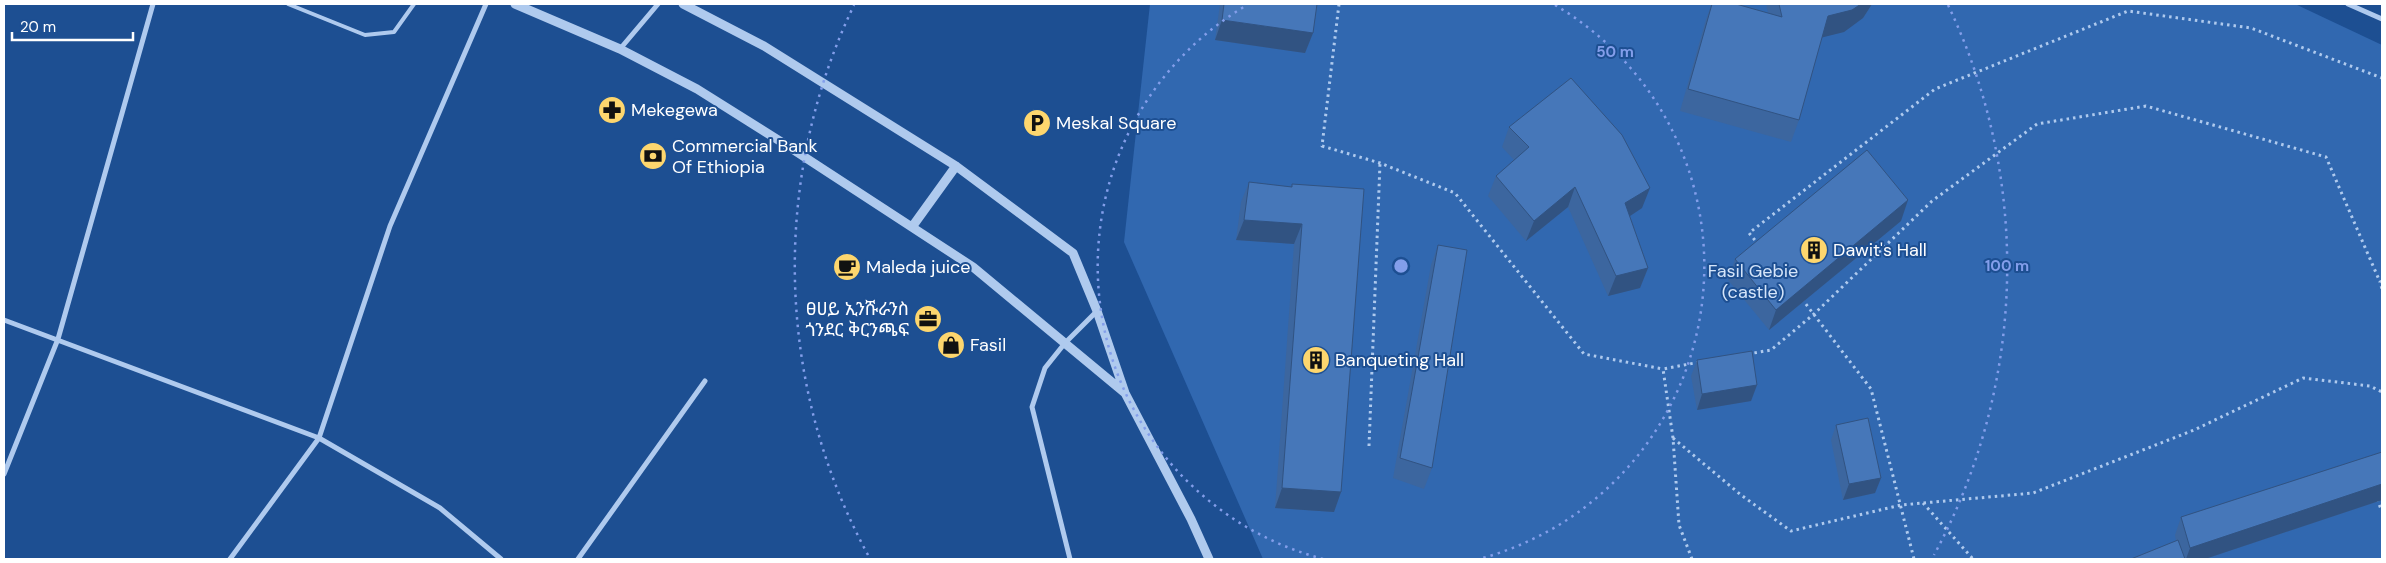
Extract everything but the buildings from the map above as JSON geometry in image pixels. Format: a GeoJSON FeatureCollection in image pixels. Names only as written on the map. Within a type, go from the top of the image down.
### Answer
{"type":"FeatureCollection","features":[{"type":"Feature","properties":{"kind":"street"},"geometry":{"type":"LineString","coordinates":[[4,474],[58,339],[153,4]]}},
{"type":"Feature","properties":{"kind":"street"},"geometry":{"type":"LineString","coordinates":[[230,559],[318,438],[390,226],[486,4]]}},
{"type":"Feature","properties":{"kind":"street"},"geometry":{"type":"LineString","coordinates":[[515,4],[620,49],[697,89],[973,267],[1125,393]]}},
{"type":"Feature","properties":{"kind":"street"},"geometry":{"type":"LineString","coordinates":[[620,49],[658,4]]}},
{"type":"Feature","properties":{"kind":"street"},"geometry":{"type":"LineString","coordinates":[[683,4],[764,46],[956,166],[1074,253],[1097,311],[1125,393],[1191,519],[1209,559]]}},
{"type":"Feature","properties":{"kind":"street"},"geometry":{"type":"LineString","coordinates":[[2348,4],[2382,18]]}},
{"type":"Feature","properties":{"kind":"street"},"geometry":{"type":"LineString","coordinates":[[912,227],[956,166]]}},
{"type":"Feature","properties":{"kind":"street"},"geometry":{"type":"LineString","coordinates":[[1070,559],[1032,407],[1045,368],[1065,343],[1097,311]]}},
{"type":"Feature","properties":{"kind":"street"},"geometry":{"type":"LineString","coordinates":[[4,320],[318,438],[440,508],[500,559]]}},
{"type":"Feature","properties":{"kind":"street"},"geometry":{"type":"LineString","coordinates":[[578,559],[705,380]]}},
{"type":"Feature","properties":{"kind":"lane"},"geometry":{"type":"LineString","coordinates":[[288,4],[365,36],[394,32],[414,4]]}},
{"type":"Feature","properties":{"kind":"path"},"geometry":{"type":"LineString","coordinates":[[1339,4],[1322,146],[1380,163],[1455,193],[1584,354],[1663,369],[1702,362]]}},
{"type":"Feature","properties":{"kind":"path"},"geometry":{"type":"LineString","coordinates":[[1761,248],[1749,233],[1935,89],[2128,10],[2251,28],[2382,78]]}},
{"type":"Feature","properties":{"kind":"path"},"geometry":{"type":"LineString","coordinates":[[1742,355],[1771,350],[1814,314],[1932,201],[2037,124],[2146,106],[2326,156],[2381,281],[2382,289]]}},
{"type":"Feature","properties":{"kind":"path"},"geometry":{"type":"LineString","coordinates":[[1369,446],[1380,163]]}},
{"type":"Feature","properties":{"kind":"path"},"geometry":{"type":"LineString","coordinates":[[1796,292],[1871,389],[1914,559]]}},
{"type":"Feature","properties":{"kind":"path"},"geometry":{"type":"LineString","coordinates":[[1663,369],[1673,438],[1679,525],[1692,559]]}},
{"type":"Feature","properties":{"kind":"path"},"geometry":{"type":"LineString","coordinates":[[1673,438],[1741,495],[1791,531],[1901,505],[2033,493],[2194,430],[2303,378],[2370,386],[2382,392]]}},
{"type":"Feature","properties":{"kind":"path"},"geometry":{"type":"LineString","coordinates":[[2375,491],[2380,508],[2382,508]]}},
{"type":"Feature","properties":{"kind":"path"},"geometry":{"type":"LineString","coordinates":[[1923,503],[1972,559]]}},
{"type":"Feature","properties":{"kind":"green space","name":"Fasil Gebie (castle)"},"geometry":{"type":"Polygon","coordinates":[[[1150,4],[2295,4],[2382,45],[2382,559],[1263,559],[1124,242],[1150,4]]]}},
{"type":"Feature","properties":{"kind":"place","name":"Mekegewa"},"geometry":{"type":"Point","coordinates":[612,110]}},
{"type":"Feature","properties":{"kind":"place","name":"Meskal Square"},"geometry":{"type":"Point","coordinates":[1037,123]}},
{"type":"Feature","properties":{"kind":"place","name":"Commercial Bank Of Ethiopia"},"geometry":{"type":"Point","coordinates":[653,156]}},
{"type":"Feature","properties":{"kind":"place","name":"Dawit's Hall"},"geometry":{"type":"Point","coordinates":[1814,250]}},
{"type":"Feature","properties":{"kind":"place","name":"Maleda juice"},"geometry":{"type":"Point","coordinates":[847,267]}},
{"type":"Feature","properties":{"kind":"place","name":"ፀሀይ ኢንሹራንስ ጎንደር ቅርንጫፍ"},"geometry":{"type":"Point","coordinates":[928,319]}},
{"type":"Feature","properties":{"kind":"place","name":"Fasil"},"geometry":{"type":"Point","coordinates":[951,345]}},
{"type":"Feature","properties":{"kind":"place","name":"Banqueting Hall"},"geometry":{"type":"Point","coordinates":[1316,360]}}]}
